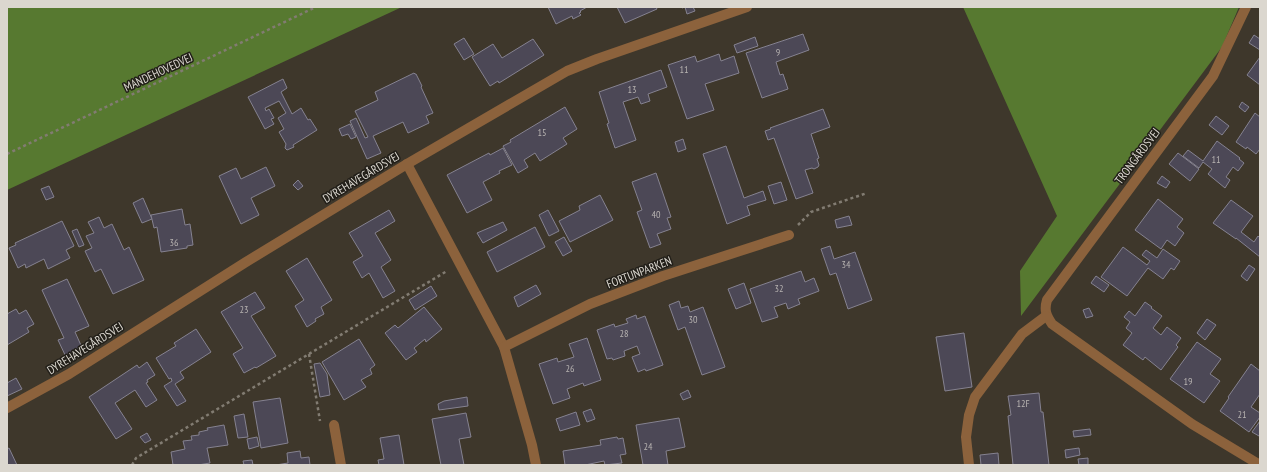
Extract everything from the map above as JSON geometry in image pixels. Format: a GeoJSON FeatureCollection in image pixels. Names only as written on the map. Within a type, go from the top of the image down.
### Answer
{"type":"FeatureCollection","features":[{"type":"Feature","properties":{"kind":"street","name":"DYREHAVEGÅRDSVEJ"},"geometry":{"type":"LineString","coordinates":[[7,408],[69,374],[246,262],[407,164],[568,72],[597,59],[747,7]]}},
{"type":"Feature","properties":{"kind":"street","name":"TRONGÅRDSVEJ"},"geometry":{"type":"LineString","coordinates":[[1046,316],[1044,308],[1047,300],[1213,76],[1246,7]]}},
{"type":"Feature","properties":{"kind":"street"},"geometry":{"type":"LineString","coordinates":[[407,164],[504,347],[532,445],[536,465]]}},
{"type":"Feature","properties":{"kind":"street","name":"FORTUNPARKEN"},"geometry":{"type":"LineString","coordinates":[[504,347],[590,304],[663,276],[789,235]]}},
{"type":"Feature","properties":{"kind":"street"},"geometry":{"type":"LineString","coordinates":[[969,465],[966,437],[969,415],[975,397],[1022,334],[1046,316],[1052,324],[1192,424],[1260,465]]}},
{"type":"Feature","properties":{"kind":"street"},"geometry":{"type":"LineString","coordinates":[[334,425],[341,465]]}},
{"type":"Feature","properties":{"kind":"path","name":"MANDEHOVEDVEJ"},"geometry":{"type":"LineString","coordinates":[[7,154],[316,7]]}},
{"type":"Feature","properties":{"kind":"path"},"geometry":{"type":"LineString","coordinates":[[789,235],[811,212],[867,193]]}},
{"type":"Feature","properties":{"kind":"path"},"geometry":{"type":"LineString","coordinates":[[132,465],[136,458],[460,264]]}},
{"type":"Feature","properties":{"kind":"path"},"geometry":{"type":"LineString","coordinates":[[310,354],[320,423],[334,425]]}},
{"type":"Feature","properties":{"kind":"green space"},"geometry":{"type":"Polygon","coordinates":[[[7,7],[402,7],[7,190],[7,7]]]}},
{"type":"Feature","properties":{"kind":"green space"},"geometry":{"type":"Polygon","coordinates":[[[963,7],[1239,7],[1222,47],[1021,316],[1020,271],[1057,216],[963,7]]]}},
{"type":"Feature","properties":{"kind":"building"},"geometry":{"type":"Polygon","coordinates":[[[548,7],[587,7],[580,11],[581,12],[579,13],[581,15],[573,19],[572,16],[556,24],[548,7]]]}},
{"type":"Feature","properties":{"kind":"building"},"geometry":{"type":"Polygon","coordinates":[[[617,7],[656,7],[657,9],[625,23],[617,7]]]}},
{"type":"Feature","properties":{"kind":"building"},"geometry":{"type":"Polygon","coordinates":[[[685,7],[693,7],[695,11],[687,14],[685,7]]]}},
{"type":"Feature","properties":{"kind":"building"},"geometry":{"type":"Polygon","coordinates":[[[803,34],[809,50],[776,62],[780,75],[783,74],[788,89],[762,98],[746,53],[803,34]]]}},
{"type":"Feature","properties":{"kind":"building"},"geometry":{"type":"Polygon","coordinates":[[[1254,35],[1260,39],[1260,50],[1249,43],[1254,35]]]}},
{"type":"Feature","properties":{"kind":"building"},"geometry":{"type":"Polygon","coordinates":[[[755,37],[758,46],[737,53],[734,45],[755,37]]]}},
{"type":"Feature","properties":{"kind":"building"},"geometry":{"type":"Polygon","coordinates":[[[464,38],[474,54],[464,60],[454,44],[464,38]]]}},
{"type":"Feature","properties":{"kind":"building"},"geometry":{"type":"Polygon","coordinates":[[[533,39],[544,55],[499,83],[498,81],[490,86],[472,57],[493,44],[502,58],[533,39]]]}},
{"type":"Feature","properties":{"kind":"building"},"geometry":{"type":"Polygon","coordinates":[[[719,54],[721,61],[734,56],[739,73],[705,84],[714,110],[687,119],[668,65],[695,56],[697,62],[719,54]]]}},
{"type":"Feature","properties":{"kind":"building"},"geometry":{"type":"Polygon","coordinates":[[[1260,57],[1260,85],[1247,75],[1260,57]]]}},
{"type":"Feature","properties":{"kind":"building"},"geometry":{"type":"Polygon","coordinates":[[[661,70],[667,87],[648,94],[650,101],[641,104],[638,97],[623,102],[636,140],[615,148],[599,92],[661,70]]]}},
{"type":"Feature","properties":{"kind":"building"},"geometry":{"type":"Polygon","coordinates":[[[414,73],[422,86],[421,87],[433,113],[426,116],[429,123],[408,133],[403,122],[373,136],[381,153],[367,159],[350,121],[356,118],[365,138],[368,137],[355,111],[378,100],[375,92],[414,73]]]}},
{"type":"Feature","properties":{"kind":"building"},"geometry":{"type":"Polygon","coordinates":[[[283,79],[287,88],[281,92],[292,114],[301,108],[308,120],[310,119],[317,130],[293,145],[294,147],[287,150],[285,148],[286,144],[279,132],[284,129],[278,118],[286,113],[279,101],[265,108],[266,111],[269,109],[274,118],[271,119],[274,124],[265,129],[248,97],[283,79]]]}},
{"type":"Feature","properties":{"kind":"building"},"geometry":{"type":"Polygon","coordinates":[[[1242,102],[1249,107],[1245,112],[1239,107],[1242,102]]]}},
{"type":"Feature","properties":{"kind":"building"},"geometry":{"type":"Polygon","coordinates":[[[565,107],[577,129],[563,138],[567,144],[540,161],[535,153],[524,160],[528,167],[518,173],[503,146],[511,142],[510,140],[565,107]]]}},
{"type":"Feature","properties":{"kind":"building"},"geometry":{"type":"Polygon","coordinates":[[[823,109],[830,127],[811,134],[819,158],[817,159],[819,165],[814,169],[812,168],[805,170],[813,193],[796,199],[774,138],[768,140],[765,131],[823,109]]]}},
{"type":"Feature","properties":{"kind":"building"},"geometry":{"type":"Polygon","coordinates":[[[1255,113],[1260,117],[1260,149],[1256,154],[1247,147],[1246,149],[1236,142],[1255,113]]]}},
{"type":"Feature","properties":{"kind":"building"},"geometry":{"type":"Polygon","coordinates":[[[1216,116],[1229,126],[1222,135],[1209,125],[1216,116]]]}},
{"type":"Feature","properties":{"kind":"building"},"geometry":{"type":"Polygon","coordinates":[[[350,124],[356,137],[351,139],[348,134],[342,136],[339,129],[350,124]]]}},
{"type":"Feature","properties":{"kind":"building"},"geometry":{"type":"Polygon","coordinates":[[[683,139],[686,149],[678,152],[675,142],[683,139]]]}},
{"type":"Feature","properties":{"kind":"building"},"geometry":{"type":"Polygon","coordinates":[[[1217,141],[1240,158],[1239,159],[1244,163],[1238,171],[1233,167],[1226,177],[1230,180],[1225,188],[1208,174],[1212,169],[1203,162],[1199,168],[1183,156],[1188,150],[1203,161],[1217,141]]]}},
{"type":"Feature","properties":{"kind":"building"},"geometry":{"type":"Polygon","coordinates":[[[726,146],[744,198],[763,191],[766,200],[747,206],[750,215],[727,224],[703,154],[726,146]]]}},
{"type":"Feature","properties":{"kind":"building"},"geometry":{"type":"Polygon","coordinates":[[[503,148],[512,165],[499,171],[500,173],[483,182],[492,200],[467,213],[447,175],[489,153],[490,155],[503,148]]]}},
{"type":"Feature","properties":{"kind":"building"},"geometry":{"type":"Polygon","coordinates":[[[1178,153],[1199,169],[1190,181],[1169,164],[1178,153]]]}},
{"type":"Feature","properties":{"kind":"building"},"geometry":{"type":"Polygon","coordinates":[[[266,167],[275,186],[251,198],[259,215],[241,224],[219,176],[236,168],[241,179],[266,167]]]}},
{"type":"Feature","properties":{"kind":"building"},"geometry":{"type":"Polygon","coordinates":[[[656,173],[671,217],[667,218],[671,229],[657,234],[661,244],[650,248],[637,212],[642,210],[632,182],[656,173]]]}},
{"type":"Feature","properties":{"kind":"building"},"geometry":{"type":"Polygon","coordinates":[[[1162,176],[1170,182],[1166,188],[1157,183],[1162,176]]]}},
{"type":"Feature","properties":{"kind":"building"},"geometry":{"type":"Polygon","coordinates":[[[298,180],[303,186],[298,190],[293,185],[298,180]]]}},
{"type":"Feature","properties":{"kind":"building"},"geometry":{"type":"Polygon","coordinates":[[[781,182],[787,200],[774,204],[768,186],[781,182]]]}},
{"type":"Feature","properties":{"kind":"building"},"geometry":{"type":"Polygon","coordinates":[[[49,186],[54,197],[46,200],[41,189],[49,186]]]}},
{"type":"Feature","properties":{"kind":"building"},"geometry":{"type":"Polygon","coordinates":[[[600,195],[613,220],[570,242],[559,221],[580,210],[579,206],[600,195]]]}},
{"type":"Feature","properties":{"kind":"building"},"geometry":{"type":"Polygon","coordinates":[[[143,198],[152,219],[142,223],[133,203],[143,198]]]}},
{"type":"Feature","properties":{"kind":"building"},"geometry":{"type":"Polygon","coordinates":[[[1158,199],[1183,219],[1177,227],[1184,233],[1175,246],[1167,240],[1161,249],[1135,230],[1158,199]]]}},
{"type":"Feature","properties":{"kind":"building"},"geometry":{"type":"Polygon","coordinates":[[[1231,200],[1253,216],[1241,232],[1254,242],[1258,236],[1260,238],[1260,257],[1236,238],[1213,223],[1231,200]]]}},
{"type":"Feature","properties":{"kind":"building"},"geometry":{"type":"Polygon","coordinates":[[[182,209],[185,225],[190,224],[193,245],[187,246],[187,248],[161,252],[157,227],[154,228],[151,215],[182,209]]]}},
{"type":"Feature","properties":{"kind":"building"},"geometry":{"type":"Polygon","coordinates":[[[389,210],[395,221],[375,233],[391,260],[381,267],[395,291],[383,298],[369,273],[362,278],[353,262],[363,256],[349,233],[389,210]]]}},
{"type":"Feature","properties":{"kind":"building"},"geometry":{"type":"Polygon","coordinates":[[[548,210],[559,231],[549,236],[539,215],[548,210]]]}},
{"type":"Feature","properties":{"kind":"building"},"geometry":{"type":"Polygon","coordinates":[[[849,216],[852,225],[837,228],[835,220],[849,216]]]}},
{"type":"Feature","properties":{"kind":"building"},"geometry":{"type":"Polygon","coordinates":[[[99,217],[104,228],[112,224],[124,250],[129,247],[144,280],[113,294],[101,269],[95,272],[85,251],[92,248],[86,236],[94,233],[88,222],[99,217]]]}},
{"type":"Feature","properties":{"kind":"building"},"geometry":{"type":"Polygon","coordinates":[[[62,221],[74,246],[66,250],[70,258],[48,269],[44,259],[26,268],[25,264],[18,268],[9,248],[16,245],[15,243],[62,221]]]}},
{"type":"Feature","properties":{"kind":"building"},"geometry":{"type":"Polygon","coordinates":[[[503,222],[507,230],[483,243],[477,233],[503,222]]]}},
{"type":"Feature","properties":{"kind":"building"},"geometry":{"type":"Polygon","coordinates":[[[535,227],[545,247],[497,272],[487,252],[535,227]]]}},
{"type":"Feature","properties":{"kind":"building"},"geometry":{"type":"Polygon","coordinates":[[[77,229],[84,245],[79,247],[72,231],[77,229]]]}},
{"type":"Feature","properties":{"kind":"building"},"geometry":{"type":"Polygon","coordinates":[[[564,237],[572,251],[563,256],[555,242],[564,237]]]}},
{"type":"Feature","properties":{"kind":"building"},"geometry":{"type":"Polygon","coordinates":[[[830,246],[834,259],[855,252],[872,300],[848,309],[836,273],[830,275],[821,249],[830,246]]]}},
{"type":"Feature","properties":{"kind":"building"},"geometry":{"type":"Polygon","coordinates":[[[1123,247],[1147,265],[1150,261],[1142,255],[1146,250],[1157,258],[1163,249],[1180,261],[1174,270],[1171,268],[1163,279],[1148,268],[1127,296],[1101,277],[1123,247]]]}},
{"type":"Feature","properties":{"kind":"building"},"geometry":{"type":"Polygon","coordinates":[[[307,258],[332,300],[321,307],[324,314],[315,319],[316,321],[307,327],[295,306],[304,300],[286,271],[307,258]]]}},
{"type":"Feature","properties":{"kind":"building"},"geometry":{"type":"Polygon","coordinates":[[[1249,265],[1255,269],[1247,281],[1241,276],[1249,265]]]}},
{"type":"Feature","properties":{"kind":"building"},"geometry":{"type":"Polygon","coordinates":[[[801,271],[805,282],[814,278],[819,291],[798,299],[800,304],[788,309],[786,303],[774,307],[778,317],[762,322],[750,289],[801,271]]]}},
{"type":"Feature","properties":{"kind":"building"},"geometry":{"type":"Polygon","coordinates":[[[1096,276],[1109,285],[1104,292],[1091,283],[1096,276]]]}},
{"type":"Feature","properties":{"kind":"building"},"geometry":{"type":"Polygon","coordinates":[[[67,279],[89,326],[75,332],[84,352],[67,359],[58,340],[64,338],[42,290],[67,279]]]}},
{"type":"Feature","properties":{"kind":"building"},"geometry":{"type":"Polygon","coordinates":[[[744,283],[751,303],[736,309],[728,289],[744,283]]]}},
{"type":"Feature","properties":{"kind":"building"},"geometry":{"type":"Polygon","coordinates":[[[536,285],[541,294],[518,307],[514,297],[536,285]]]}},
{"type":"Feature","properties":{"kind":"building"},"geometry":{"type":"Polygon","coordinates":[[[431,286],[437,296],[415,310],[409,300],[431,286]]]}},
{"type":"Feature","properties":{"kind":"building"},"geometry":{"type":"Polygon","coordinates":[[[255,292],[265,308],[251,316],[276,356],[256,368],[255,367],[244,373],[233,354],[243,348],[221,312],[255,292]]]}},
{"type":"Feature","properties":{"kind":"building"},"geometry":{"type":"Polygon","coordinates":[[[679,301],[681,308],[688,306],[690,312],[703,307],[725,367],[702,375],[685,327],[678,330],[669,305],[679,301]]]}},
{"type":"Feature","properties":{"kind":"building"},"geometry":{"type":"Polygon","coordinates":[[[1145,302],[1162,316],[1153,328],[1161,335],[1167,327],[1181,338],[1176,345],[1178,347],[1161,370],[1145,357],[1143,360],[1123,345],[1132,333],[1126,328],[1130,322],[1124,317],[1129,311],[1135,316],[1145,302]]]}},
{"type":"Feature","properties":{"kind":"building"},"geometry":{"type":"Polygon","coordinates":[[[424,307],[442,329],[426,342],[425,339],[414,348],[417,352],[406,360],[385,333],[395,325],[398,328],[424,307]]]}},
{"type":"Feature","properties":{"kind":"building"},"geometry":{"type":"Polygon","coordinates":[[[1089,308],[1093,316],[1086,318],[1083,310],[1089,308]]]}},
{"type":"Feature","properties":{"kind":"building"},"geometry":{"type":"Polygon","coordinates":[[[16,309],[19,314],[26,310],[34,324],[27,328],[29,332],[7,345],[7,314],[16,309]]]}},
{"type":"Feature","properties":{"kind":"building"},"geometry":{"type":"Polygon","coordinates":[[[636,315],[637,319],[645,316],[663,365],[638,372],[632,357],[640,354],[637,346],[624,351],[625,356],[613,360],[612,358],[607,359],[597,330],[614,324],[615,327],[628,323],[626,319],[636,315]]]}},
{"type":"Feature","properties":{"kind":"building"},"geometry":{"type":"Polygon","coordinates":[[[1207,319],[1216,325],[1205,340],[1197,333],[1207,319]]]}},
{"type":"Feature","properties":{"kind":"building"},"geometry":{"type":"Polygon","coordinates":[[[196,329],[211,352],[180,372],[184,378],[175,384],[186,401],[177,406],[164,386],[172,381],[171,378],[169,379],[156,358],[176,346],[174,343],[196,329]]]}},
{"type":"Feature","properties":{"kind":"building"},"geometry":{"type":"Polygon","coordinates":[[[964,333],[972,387],[945,391],[936,337],[964,333]]]}},
{"type":"Feature","properties":{"kind":"building"},"geometry":{"type":"Polygon","coordinates":[[[587,338],[601,380],[584,386],[583,383],[567,389],[570,398],[553,404],[539,364],[557,358],[558,362],[574,357],[569,344],[587,338]]]}},
{"type":"Feature","properties":{"kind":"building"},"geometry":{"type":"Polygon","coordinates":[[[359,339],[375,365],[370,369],[372,374],[361,380],[366,387],[344,400],[322,362],[359,339]]]}},
{"type":"Feature","properties":{"kind":"building"},"geometry":{"type":"Polygon","coordinates":[[[1197,342],[1221,359],[1210,374],[1220,381],[1204,403],[1170,379],[1197,342]]]}},
{"type":"Feature","properties":{"kind":"building"},"geometry":{"type":"Polygon","coordinates":[[[147,362],[155,375],[147,380],[148,382],[146,383],[157,400],[146,407],[135,390],[115,403],[132,429],[116,439],[89,397],[137,365],[139,368],[147,362]]]}},
{"type":"Feature","properties":{"kind":"building"},"geometry":{"type":"Polygon","coordinates":[[[320,363],[327,374],[330,395],[320,397],[314,364],[320,363]]]}},
{"type":"Feature","properties":{"kind":"building"},"geometry":{"type":"Polygon","coordinates":[[[1251,364],[1260,371],[1260,394],[1251,407],[1260,413],[1260,417],[1249,432],[1220,411],[1251,364]]]}},
{"type":"Feature","properties":{"kind":"building"},"geometry":{"type":"Polygon","coordinates":[[[16,378],[22,389],[7,396],[7,383],[16,378]]]}},
{"type":"Feature","properties":{"kind":"building"},"geometry":{"type":"Polygon","coordinates":[[[688,390],[691,397],[683,400],[680,394],[688,390]]]}},
{"type":"Feature","properties":{"kind":"building"},"geometry":{"type":"Polygon","coordinates":[[[1039,393],[1041,412],[1043,412],[1049,465],[1013,465],[1008,416],[1011,415],[1008,396],[1039,393]]]}},
{"type":"Feature","properties":{"kind":"building"},"geometry":{"type":"Polygon","coordinates":[[[467,397],[468,406],[439,410],[438,404],[444,401],[467,397]]]}},
{"type":"Feature","properties":{"kind":"building"},"geometry":{"type":"Polygon","coordinates":[[[280,398],[288,443],[261,448],[253,402],[280,398]]]}},
{"type":"Feature","properties":{"kind":"building"},"geometry":{"type":"Polygon","coordinates":[[[591,409],[595,419],[587,422],[583,412],[591,409]]]}},
{"type":"Feature","properties":{"kind":"building"},"geometry":{"type":"Polygon","coordinates":[[[576,412],[580,425],[560,431],[556,419],[576,412]]]}},
{"type":"Feature","properties":{"kind":"building"},"geometry":{"type":"Polygon","coordinates":[[[466,413],[471,437],[459,439],[464,465],[441,465],[432,419],[466,413]]]}},
{"type":"Feature","properties":{"kind":"building"},"geometry":{"type":"Polygon","coordinates":[[[244,414],[248,437],[238,438],[234,416],[244,414]]]}},
{"type":"Feature","properties":{"kind":"building"},"geometry":{"type":"Polygon","coordinates":[[[679,418],[685,447],[666,451],[668,465],[643,465],[636,425],[679,418]]]}},
{"type":"Feature","properties":{"kind":"building"},"geometry":{"type":"Polygon","coordinates":[[[1260,421],[1260,434],[1259,436],[1252,432],[1260,421]]]}},
{"type":"Feature","properties":{"kind":"building"},"geometry":{"type":"Polygon","coordinates":[[[224,425],[228,445],[207,448],[210,463],[198,465],[173,465],[171,452],[185,449],[183,441],[192,440],[191,436],[199,435],[199,432],[208,430],[207,428],[224,425]]]}},
{"type":"Feature","properties":{"kind":"building"},"geometry":{"type":"Polygon","coordinates":[[[1090,429],[1091,435],[1074,437],[1073,431],[1090,429]]]}},
{"type":"Feature","properties":{"kind":"building"},"geometry":{"type":"Polygon","coordinates":[[[147,433],[151,440],[145,443],[140,437],[147,433]]]}},
{"type":"Feature","properties":{"kind":"building"},"geometry":{"type":"Polygon","coordinates":[[[399,435],[404,465],[379,465],[378,460],[384,459],[380,438],[399,435]]]}},
{"type":"Feature","properties":{"kind":"building"},"geometry":{"type":"Polygon","coordinates":[[[257,437],[259,446],[249,449],[247,439],[257,437]]]}},
{"type":"Feature","properties":{"kind":"building"},"geometry":{"type":"Polygon","coordinates":[[[617,437],[618,439],[623,438],[626,454],[620,455],[622,463],[605,465],[604,461],[585,465],[565,465],[563,451],[601,445],[600,440],[617,437]]]}},
{"type":"Feature","properties":{"kind":"building"},"geometry":{"type":"Polygon","coordinates":[[[9,448],[17,465],[7,465],[7,449],[9,448]]]}},
{"type":"Feature","properties":{"kind":"building"},"geometry":{"type":"Polygon","coordinates":[[[1079,448],[1080,455],[1066,458],[1065,450],[1079,448]]]}},
{"type":"Feature","properties":{"kind":"building"},"geometry":{"type":"Polygon","coordinates":[[[300,451],[301,458],[309,457],[310,465],[276,465],[288,463],[287,453],[300,451]]]}},
{"type":"Feature","properties":{"kind":"building"},"geometry":{"type":"Polygon","coordinates":[[[998,453],[999,465],[981,465],[980,455],[998,453]]]}},
{"type":"Feature","properties":{"kind":"building"},"geometry":{"type":"Polygon","coordinates":[[[1088,458],[1088,465],[1079,465],[1078,459],[1088,458]]]}},
{"type":"Feature","properties":{"kind":"building"},"geometry":{"type":"Polygon","coordinates":[[[252,460],[253,465],[244,465],[243,461],[252,460]]]}}]}
